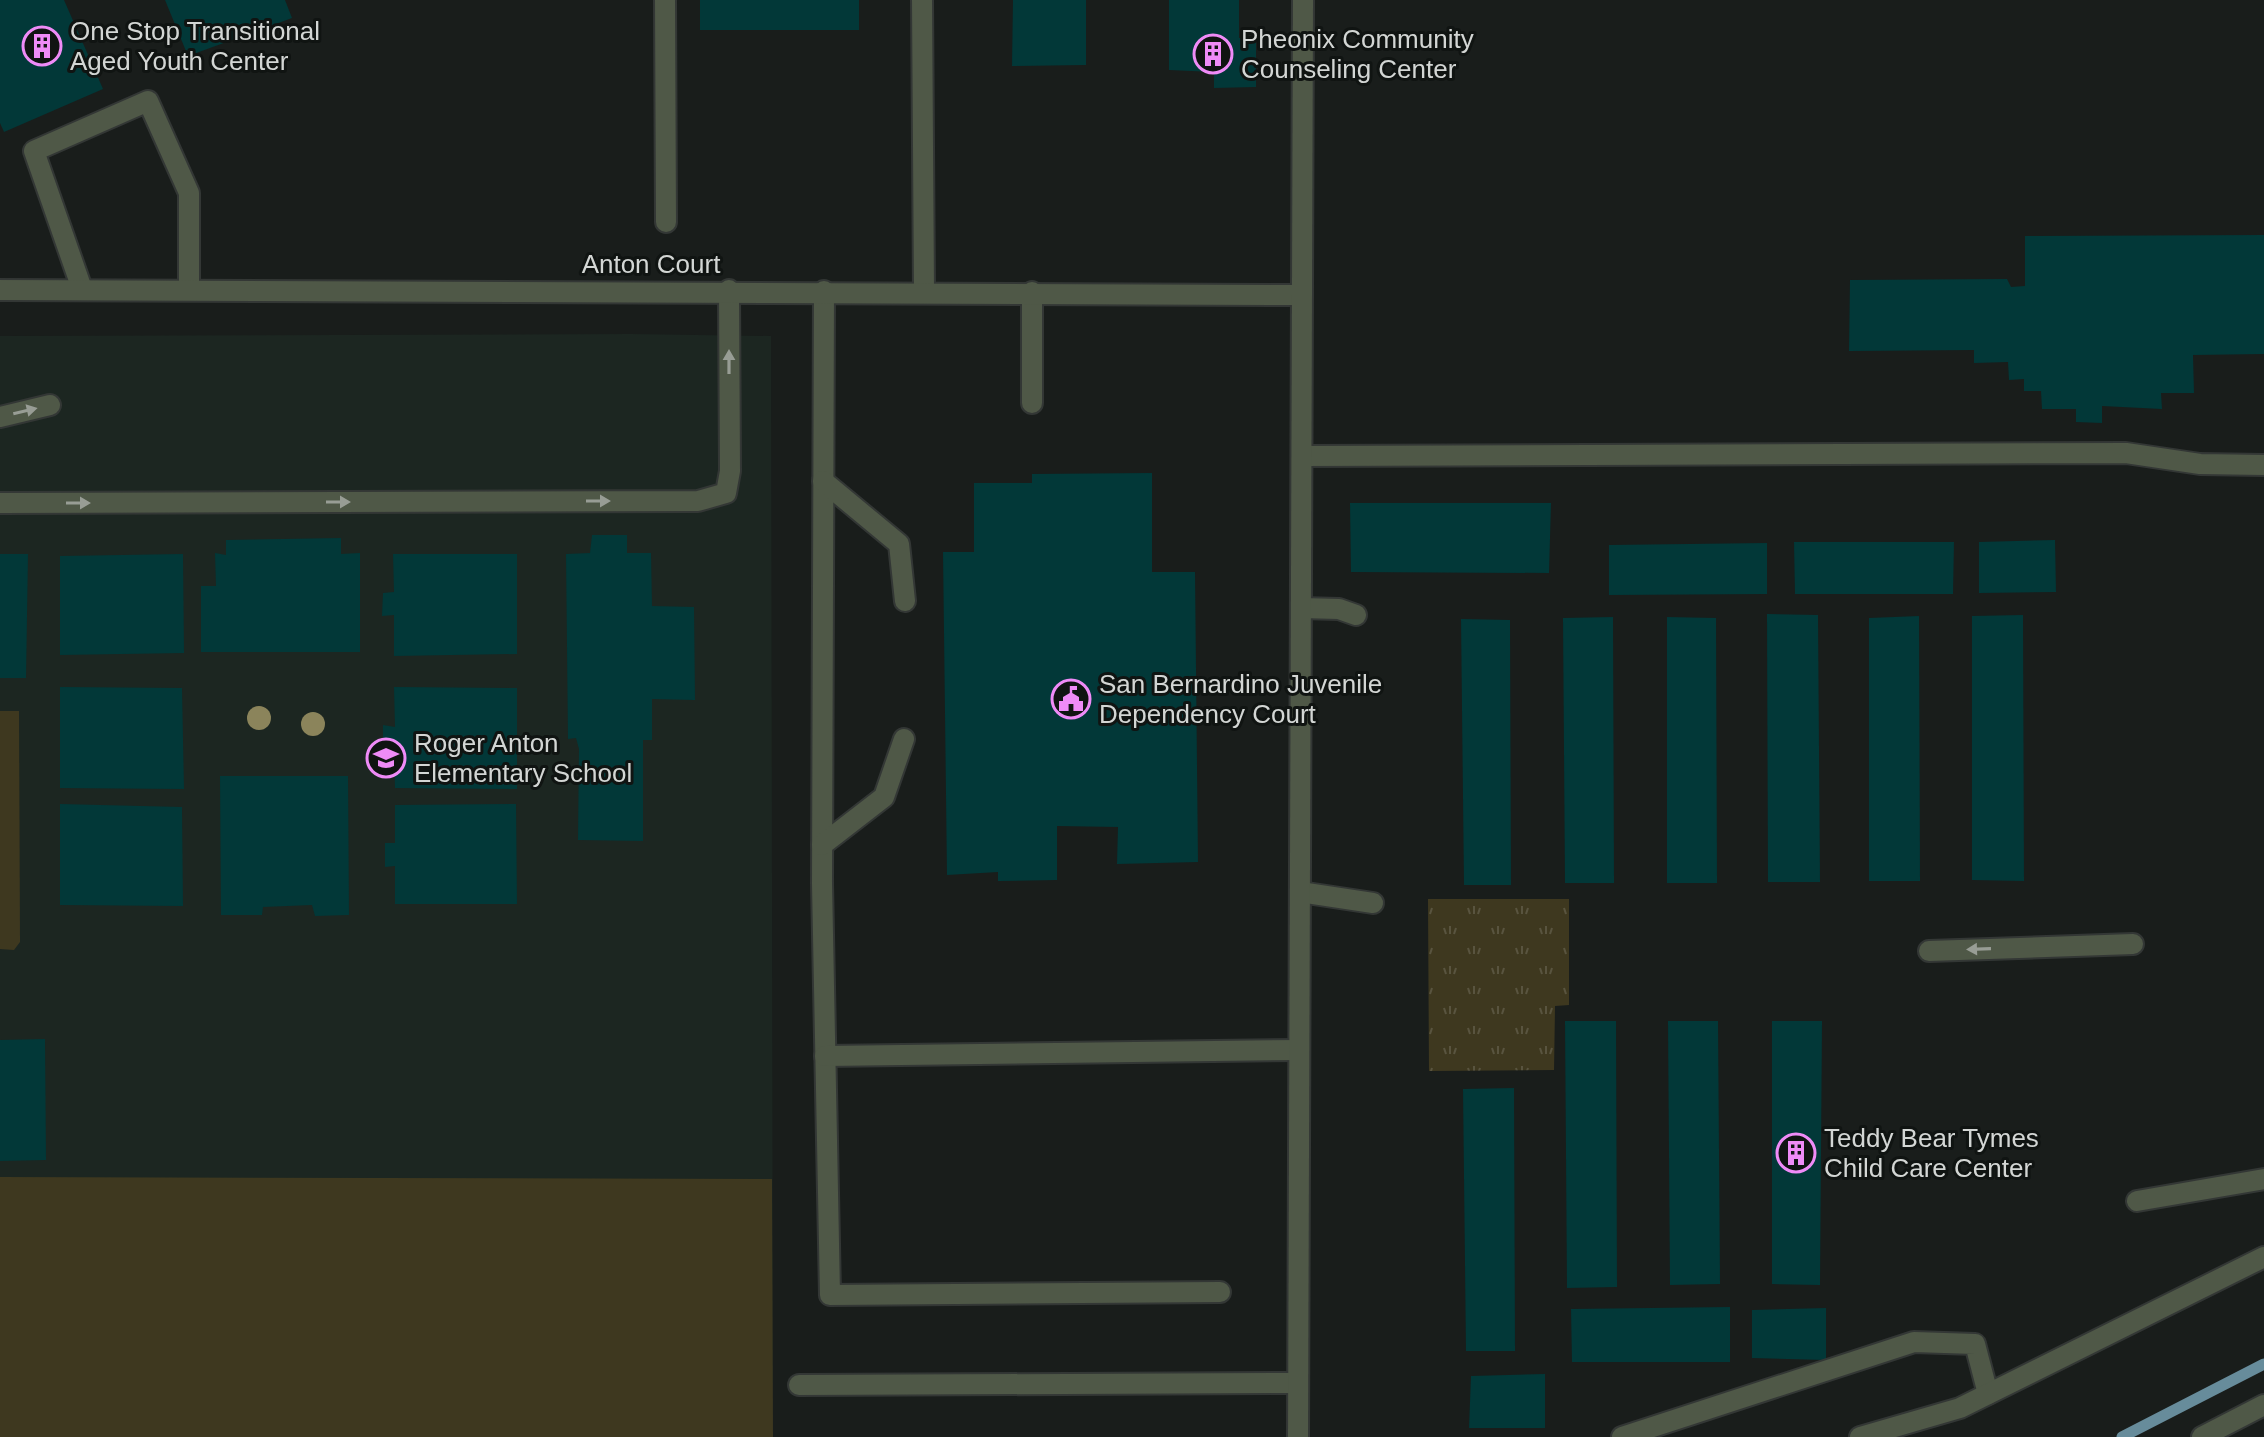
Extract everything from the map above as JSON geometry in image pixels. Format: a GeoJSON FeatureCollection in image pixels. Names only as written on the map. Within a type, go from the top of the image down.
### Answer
{"type":"FeatureCollection","features":[{"type":"Feature","properties":{"kind":"street"},"geometry":{"type":"LineString","coordinates":[[665,0],[666,222]]}},
{"type":"Feature","properties":{"kind":"street"},"geometry":{"type":"LineString","coordinates":[[922,0],[924,291]]}},
{"type":"Feature","properties":{"kind":"street"},"geometry":{"type":"LineString","coordinates":[[1298,1437],[1303,0]]}},
{"type":"Feature","properties":{"kind":"street"},"geometry":{"type":"LineString","coordinates":[[82,289],[34,151],[148,101],[189,193],[189,288]]}},
{"type":"Feature","properties":{"kind":"street","name":"Anton Court"},"geometry":{"type":"LineString","coordinates":[[0,290],[729,290],[1302,295]]}},
{"type":"Feature","properties":{"kind":"street"},"geometry":{"type":"LineString","coordinates":[[0,503],[698,501],[726,493],[730,471],[729,290]]}},
{"type":"Feature","properties":{"kind":"street"},"geometry":{"type":"LineString","coordinates":[[824,291],[822,845],[830,1295],[1220,1292]]}},
{"type":"Feature","properties":{"kind":"street"},"geometry":{"type":"LineString","coordinates":[[1032,292],[1032,403]]}},
{"type":"Feature","properties":{"kind":"street"},"geometry":{"type":"LineString","coordinates":[[0,417],[50,405]]}},
{"type":"Feature","properties":{"kind":"street"},"geometry":{"type":"LineString","coordinates":[[1302,456],[2126,453],[2200,464],[2264,465]]}},
{"type":"Feature","properties":{"kind":"street"},"geometry":{"type":"LineString","coordinates":[[823,481],[899,544],[905,601]]}},
{"type":"Feature","properties":{"kind":"street"},"geometry":{"type":"LineString","coordinates":[[1301,608],[1339,609],[1356,615]]}},
{"type":"Feature","properties":{"kind":"street"},"geometry":{"type":"LineString","coordinates":[[822,845],[884,797],[904,739]]}},
{"type":"Feature","properties":{"kind":"street"},"geometry":{"type":"LineString","coordinates":[[1300,892],[1373,903]]}},
{"type":"Feature","properties":{"kind":"street"},"geometry":{"type":"LineString","coordinates":[[1929,951],[2133,944]]}},
{"type":"Feature","properties":{"kind":"street"},"geometry":{"type":"LineString","coordinates":[[825,1056],[1299,1050]]}},
{"type":"Feature","properties":{"kind":"street"},"geometry":{"type":"LineString","coordinates":[[2137,1201],[2264,1179]]}},
{"type":"Feature","properties":{"kind":"street"},"geometry":{"type":"LineString","coordinates":[[1860,1437],[1960,1408],[2264,1257]]}},
{"type":"Feature","properties":{"kind":"street"},"geometry":{"type":"LineString","coordinates":[[1622,1437],[1914,1342],[1975,1344],[1988,1394]]}},
{"type":"Feature","properties":{"kind":"street"},"geometry":{"type":"LineString","coordinates":[[799,1385],[1298,1383]]}},
{"type":"Feature","properties":{"kind":"street"},"geometry":{"type":"LineString","coordinates":[[2202,1437],[2264,1405]]}},
{"type":"Feature","properties":{"kind":"shaded area","name":"Roger Anton Elementary School"},"geometry":{"type":"Polygon","coordinates":[[[0,336],[771,336],[773,1437],[0,1437],[0,336]]]}},
{"type":"Feature","properties":{"kind":"green space"},"geometry":{"type":"Polygon","coordinates":[[[0,711],[19,711],[20,942],[14,950],[0,949],[0,711]]]}},
{"type":"Feature","properties":{"kind":"green space"},"geometry":{"type":"Polygon","coordinates":[[[1428,899],[1569,899],[1569,1005],[1555,1006],[1554,1070],[1429,1071],[1428,899]]]}},
{"type":"Feature","properties":{"kind":"green space"},"geometry":{"type":"Polygon","coordinates":[[[0,1177],[772,1179],[773,1437],[0,1437],[0,1177]]]}},
{"type":"Feature","properties":{"kind":"building","name":"One Stop Transitional Aged Youth Center"},"geometry":{"type":"Polygon","coordinates":[[[0,0],[64,0],[103,89],[4,132],[0,123],[0,0]]]}},
{"type":"Feature","properties":{"kind":"building","name":"One Stop Transitional Aged Youth Center"},"geometry":{"type":"Polygon","coordinates":[[[165,0],[285,0],[292,18],[188,56],[165,0]]]}},
{"type":"Feature","properties":{"kind":"building"},"geometry":{"type":"Polygon","coordinates":[[[700,0],[859,0],[859,30],[700,30],[700,0]]]}},
{"type":"Feature","properties":{"kind":"building"},"geometry":{"type":"Polygon","coordinates":[[[1013,0],[1086,0],[1086,65],[1012,66],[1013,0]]]}},
{"type":"Feature","properties":{"kind":"building","name":"Pheonix Community Counseling Center"},"geometry":{"type":"Polygon","coordinates":[[[1169,0],[1239,0],[1239,38],[1256,37],[1256,87],[1214,88],[1214,72],[1169,70],[1169,0]]]}},
{"type":"Feature","properties":{"kind":"building"},"geometry":{"type":"Polygon","coordinates":[[[2264,235],[2264,354],[2193,355],[2194,393],[2161,393],[2162,409],[2102,406],[2102,423],[2076,422],[2076,409],[2042,409],[2041,391],[2024,391],[2024,379],[2009,380],[2008,362],[1974,363],[1974,350],[1849,351],[1850,280],[2007,279],[2011,287],[2025,286],[2025,236],[2264,235]]]}},
{"type":"Feature","properties":{"kind":"building","name":"San Bernardino Juvenile Dependency Court"},"geometry":{"type":"Polygon","coordinates":[[[1152,473],[1152,572],[1195,572],[1198,862],[1117,864],[1118,827],[1057,826],[1057,880],[998,881],[998,872],[947,875],[943,552],[974,552],[974,483],[1032,483],[1032,474],[1152,473]]]}},
{"type":"Feature","properties":{"kind":"building"},"geometry":{"type":"Polygon","coordinates":[[[1350,503],[1551,503],[1549,573],[1351,572],[1350,503]]]}},
{"type":"Feature","properties":{"kind":"building"},"geometry":{"type":"Polygon","coordinates":[[[592,535],[627,535],[627,553],[651,553],[652,606],[694,607],[695,700],[652,699],[652,740],[643,740],[643,841],[578,840],[579,749],[576,738],[568,739],[566,554],[590,553],[592,535]]]}},
{"type":"Feature","properties":{"kind":"building"},"geometry":{"type":"Polygon","coordinates":[[[341,538],[341,554],[360,553],[360,652],[201,652],[201,586],[216,586],[215,553],[226,555],[226,540],[341,538]]]}},
{"type":"Feature","properties":{"kind":"building"},"geometry":{"type":"Polygon","coordinates":[[[2055,540],[2056,592],[1979,593],[1979,542],[2055,540]]]}},
{"type":"Feature","properties":{"kind":"building"},"geometry":{"type":"Polygon","coordinates":[[[1794,542],[1954,542],[1953,594],[1795,594],[1794,542]]]}},
{"type":"Feature","properties":{"kind":"building"},"geometry":{"type":"Polygon","coordinates":[[[1767,543],[1767,594],[1609,595],[1609,545],[1767,543]]]}},
{"type":"Feature","properties":{"kind":"building"},"geometry":{"type":"Polygon","coordinates":[[[0,554],[28,554],[26,678],[0,678],[0,554]]]}},
{"type":"Feature","properties":{"kind":"building"},"geometry":{"type":"Polygon","coordinates":[[[183,554],[184,653],[60,655],[60,556],[183,554]]]}},
{"type":"Feature","properties":{"kind":"building"},"geometry":{"type":"Polygon","coordinates":[[[393,554],[517,554],[517,654],[394,656],[394,615],[382,616],[383,593],[394,592],[393,554]]]}},
{"type":"Feature","properties":{"kind":"building"},"geometry":{"type":"Polygon","coordinates":[[[1767,614],[1818,615],[1820,882],[1768,882],[1767,614]]]}},
{"type":"Feature","properties":{"kind":"building"},"geometry":{"type":"Polygon","coordinates":[[[2023,615],[2024,881],[1972,880],[1972,616],[2023,615]]]}},
{"type":"Feature","properties":{"kind":"building"},"geometry":{"type":"Polygon","coordinates":[[[1919,616],[1920,881],[1869,881],[1869,618],[1919,616]]]}},
{"type":"Feature","properties":{"kind":"building"},"geometry":{"type":"Polygon","coordinates":[[[1613,617],[1614,883],[1565,883],[1563,618],[1613,617]]]}},
{"type":"Feature","properties":{"kind":"building"},"geometry":{"type":"Polygon","coordinates":[[[1667,617],[1716,618],[1717,883],[1667,883],[1667,617]]]}},
{"type":"Feature","properties":{"kind":"building"},"geometry":{"type":"Polygon","coordinates":[[[1461,619],[1510,620],[1511,885],[1464,885],[1461,619]]]}},
{"type":"Feature","properties":{"kind":"building"},"geometry":{"type":"Polygon","coordinates":[[[60,687],[182,688],[184,789],[60,788],[60,687]]]}},
{"type":"Feature","properties":{"kind":"building"},"geometry":{"type":"Polygon","coordinates":[[[394,687],[517,688],[517,789],[395,788],[394,749],[383,749],[383,725],[395,727],[394,687]]]}},
{"type":"Feature","properties":{"kind":"building"},"geometry":{"type":"Polygon","coordinates":[[[220,776],[348,776],[349,915],[315,916],[312,905],[263,907],[262,915],[221,915],[220,776]]]}},
{"type":"Feature","properties":{"kind":"building"},"geometry":{"type":"Polygon","coordinates":[[[60,804],[182,807],[183,906],[60,905],[60,804]]]}},
{"type":"Feature","properties":{"kind":"building"},"geometry":{"type":"Polygon","coordinates":[[[516,804],[517,904],[395,904],[395,866],[385,867],[385,843],[395,843],[395,805],[516,804]]]}},
{"type":"Feature","properties":{"kind":"building"},"geometry":{"type":"Polygon","coordinates":[[[1565,1021],[1616,1021],[1617,1287],[1567,1288],[1565,1021]]]}},
{"type":"Feature","properties":{"kind":"building"},"geometry":{"type":"Polygon","coordinates":[[[1668,1021],[1718,1021],[1720,1284],[1670,1285],[1668,1021]]]}},
{"type":"Feature","properties":{"kind":"building","name":"Teddy Bear Tymes Child Care Center"},"geometry":{"type":"Polygon","coordinates":[[[1772,1021],[1822,1021],[1820,1285],[1772,1284],[1772,1021]]]}},
{"type":"Feature","properties":{"kind":"building"},"geometry":{"type":"Polygon","coordinates":[[[45,1039],[46,1160],[0,1161],[0,1040],[45,1039]]]}},
{"type":"Feature","properties":{"kind":"building"},"geometry":{"type":"Polygon","coordinates":[[[1514,1088],[1515,1351],[1466,1351],[1463,1089],[1514,1088]]]}},
{"type":"Feature","properties":{"kind":"building"},"geometry":{"type":"Polygon","coordinates":[[[1730,1307],[1730,1362],[1572,1362],[1571,1309],[1730,1307]]]}},
{"type":"Feature","properties":{"kind":"building"},"geometry":{"type":"Polygon","coordinates":[[[1826,1308],[1826,1360],[1752,1358],[1752,1310],[1826,1308]]]}},
{"type":"Feature","properties":{"kind":"building"},"geometry":{"type":"Polygon","coordinates":[[[1545,1374],[1545,1428],[1469,1428],[1471,1376],[1545,1374]]]}},
{"type":"Feature","properties":{"kind":"waterway"},"geometry":{"type":"LineString","coordinates":[[2122,1437],[2264,1364]]}},
{"type":"Feature","properties":{"kind":"place","name":"One Stop Transitional Aged Youth Center"},"geometry":{"type":"Point","coordinates":[42,46]}},
{"type":"Feature","properties":{"kind":"place","name":"Pheonix Community Counseling Center"},"geometry":{"type":"Point","coordinates":[1213,54]}},
{"type":"Feature","properties":{"kind":"place","name":"San Bernardino Juvenile Dependency Court"},"geometry":{"type":"Point","coordinates":[1071,699]}},
{"type":"Feature","properties":{"kind":"place","name":"Roger Anton Elementary School"},"geometry":{"type":"Point","coordinates":[386,758]}},
{"type":"Feature","properties":{"kind":"place","name":"Teddy Bear Tymes Child Care Center"},"geometry":{"type":"Point","coordinates":[1796,1153]}}]}
